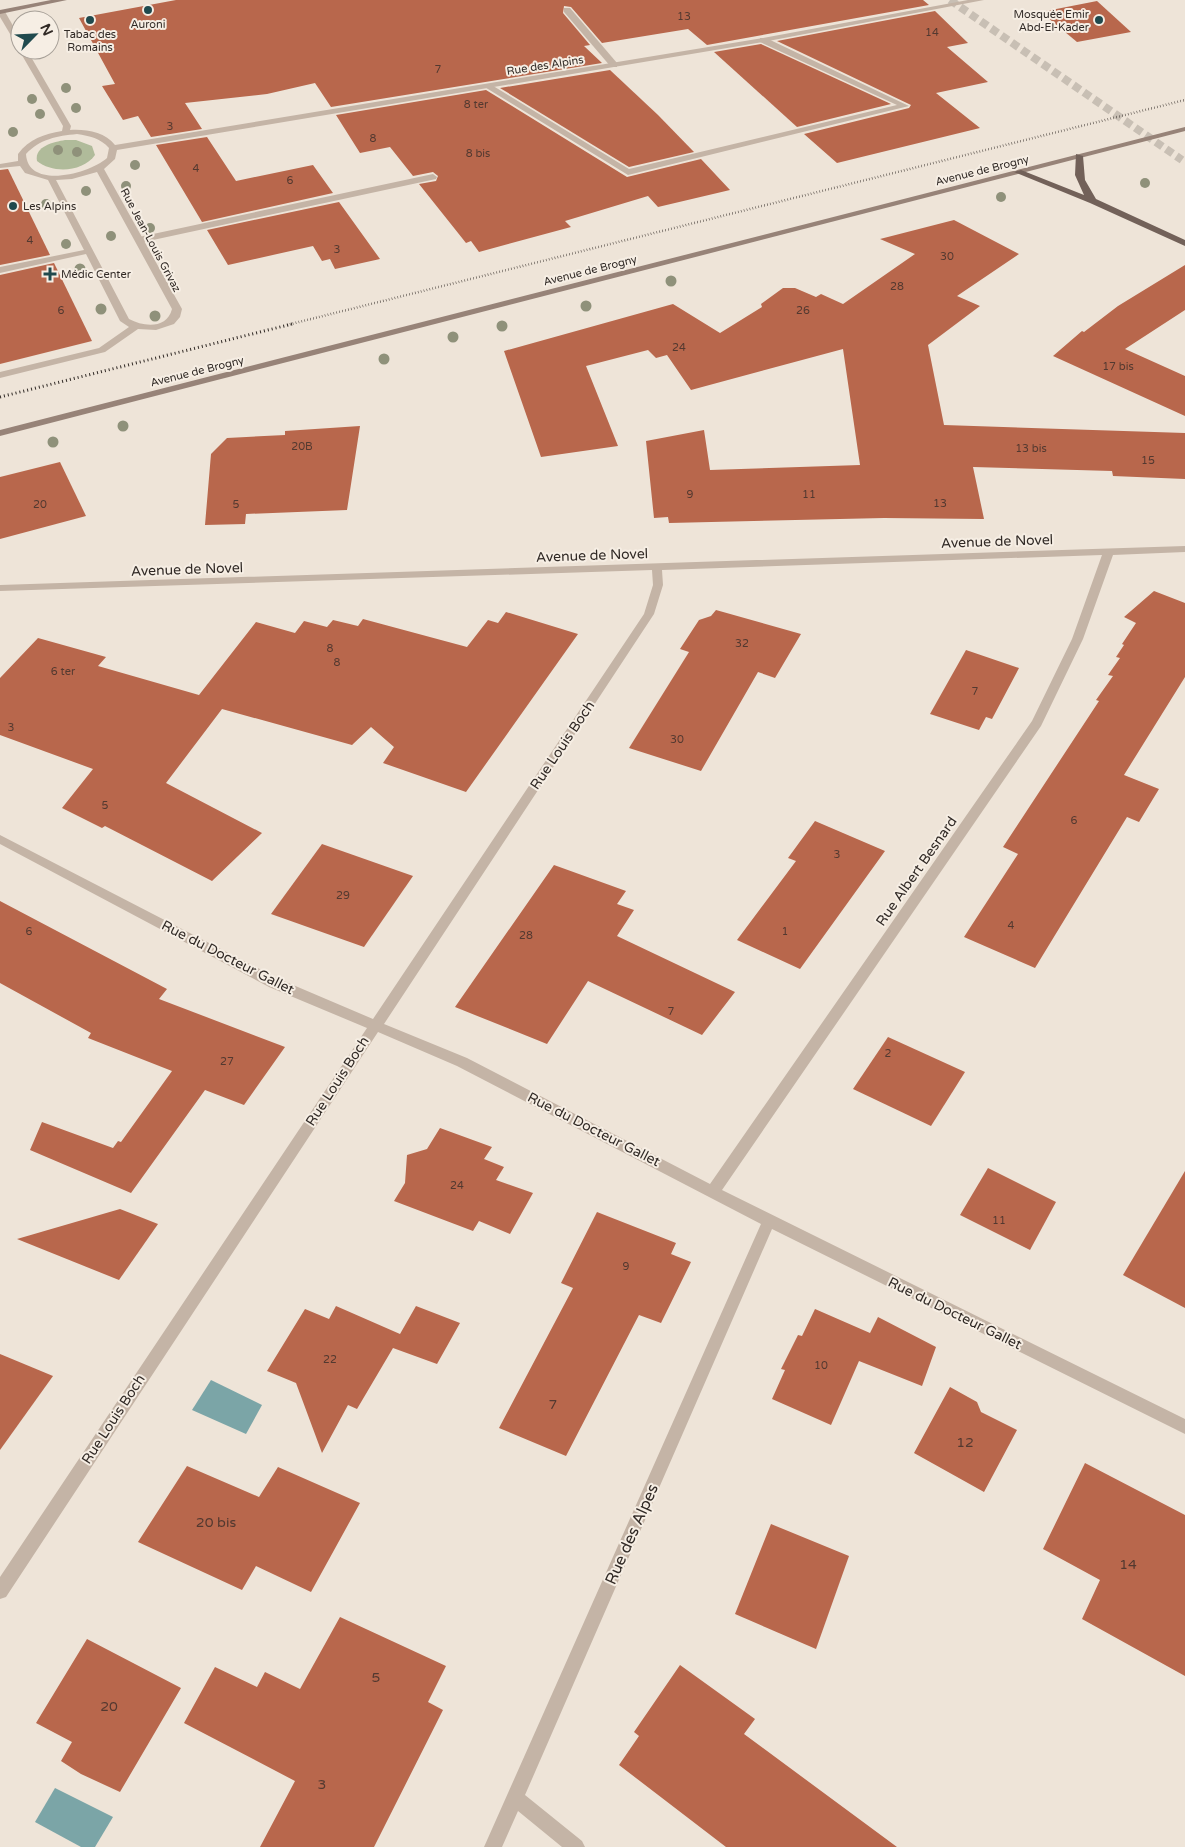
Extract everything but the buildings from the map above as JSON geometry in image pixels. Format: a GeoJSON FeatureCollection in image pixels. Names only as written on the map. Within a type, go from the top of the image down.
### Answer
{"type":"FeatureCollection","features":[{"type":"Feature","properties":{"kind":"main road"},"geometry":{"type":"LineString","coordinates":[[1,12],[63,0]]}},
{"type":"Feature","properties":{"kind":"main road","name":"Avenue de Brogny"},"geometry":{"type":"LineString","coordinates":[[0,433],[1185,129]]}},
{"type":"Feature","properties":{"kind":"main road"},"geometry":{"type":"LineString","coordinates":[[1079,156],[1078,171],[1080,183],[1093,201]]}},
{"type":"Feature","properties":{"kind":"main road"},"geometry":{"type":"LineString","coordinates":[[1018,172],[1093,201],[1185,243]]}},
{"type":"Feature","properties":{"kind":"street","name":"Rue des Alpins"},"geometry":{"type":"LineString","coordinates":[[113,148],[763,40],[980,0]]}},
{"type":"Feature","properties":{"kind":"street"},"geometry":{"type":"LineString","coordinates":[[921,3],[930,10]]}},
{"type":"Feature","properties":{"kind":"street"},"geometry":{"type":"LineString","coordinates":[[567,10],[614,65]]}},
{"type":"Feature","properties":{"kind":"street"},"geometry":{"type":"LineString","coordinates":[[1,12],[10,27]]}},
{"type":"Feature","properties":{"kind":"street"},"geometry":{"type":"LineString","coordinates":[[487,86],[628,172],[905,106],[763,40]]}},
{"type":"Feature","properties":{"kind":"street"},"geometry":{"type":"LineString","coordinates":[[29,60],[66,126],[66,133]]}},
{"type":"Feature","properties":{"kind":"street"},"geometry":{"type":"LineString","coordinates":[[66,133],[96,136],[110,143],[113,148],[111,159],[99,168],[82,175],[51,178],[35,174],[24,168],[22,163],[22,154],[31,144],[46,137],[66,133]]}},
{"type":"Feature","properties":{"kind":"street"},"geometry":{"type":"LineString","coordinates":[[0,166],[22,163]]}},
{"type":"Feature","properties":{"kind":"street","name":"Rue Jean-Louis Grivaz"},"geometry":{"type":"LineString","coordinates":[[99,168],[177,309],[173,319],[167,324],[148,328],[135,327]]}},
{"type":"Feature","properties":{"kind":"street"},"geometry":{"type":"LineString","coordinates":[[139,240],[434,177]]}},
{"type":"Feature","properties":{"kind":"street"},"geometry":{"type":"LineString","coordinates":[[0,375],[102,350],[135,327],[125,321],[51,178]]}},
{"type":"Feature","properties":{"kind":"street"},"geometry":{"type":"LineString","coordinates":[[0,270],[90,251]]}},
{"type":"Feature","properties":{"kind":"street","name":"Avenue de Novel"},"geometry":{"type":"LineString","coordinates":[[0,588],[657,567],[1109,550],[1185,549]]}},
{"type":"Feature","properties":{"kind":"street","name":"Rue Albert Besnard"},"geometry":{"type":"LineString","coordinates":[[714,1190],[1037,723],[1056,687],[1099,586],[1109,550]]}},
{"type":"Feature","properties":{"kind":"street","name":"Rue Louis Boch"},"geometry":{"type":"LineString","coordinates":[[0,1591],[374,1025],[649,614],[658,585],[657,567]]}},
{"type":"Feature","properties":{"kind":"street","name":"Rue du Docteur Gallet"},"geometry":{"type":"LineString","coordinates":[[0,839],[274,982],[462,1062],[714,1190],[769,1221],[1185,1427]]}},
{"type":"Feature","properties":{"kind":"street","name":"Rue des Alpes"},"geometry":{"type":"LineString","coordinates":[[493,1847],[769,1221]]}},
{"type":"Feature","properties":{"kind":"street"},"geometry":{"type":"LineString","coordinates":[[515,1798],[576,1847]]}},
{"type":"Feature","properties":{"kind":"green space"},"geometry":{"type":"Polygon","coordinates":[[[65,140],[76,140],[92,146],[95,155],[83,165],[68,169],[51,168],[37,161],[37,156],[42,148],[65,140]]]}},
{"type":"Feature","properties":{"kind":"water"},"geometry":{"type":"Polygon","coordinates":[[[211,1380],[262,1405],[246,1434],[192,1410],[211,1380]]]}},
{"type":"Feature","properties":{"kind":"water"},"geometry":{"type":"Polygon","coordinates":[[[55,1788],[113,1817],[95,1847],[81,1847],[35,1822],[55,1788]]]}},
{"type":"Feature","properties":{"kind":"tunnel"},"geometry":{"type":"LineString","coordinates":[[950,0],[1182,160]]}},
{"type":"Feature","properties":{"kind":"railway"},"geometry":{"type":"LineString","coordinates":[[287,325],[1185,100]]}},
{"type":"Feature","properties":{"kind":"railway"},"geometry":{"type":"LineString","coordinates":[[0,397],[292,324]]}},
{"type":"Feature","properties":{"kind":"place","name":"Auroni"},"geometry":{"type":"Point","coordinates":[148,10]}},
{"type":"Feature","properties":{"kind":"place","name":"Tabac des Romains"},"geometry":{"type":"Point","coordinates":[90,20]}},
{"type":"Feature","properties":{"kind":"place","name":"Mosquée Emir Abd-El-Kader"},"geometry":{"type":"Point","coordinates":[1099,20]}},
{"type":"Feature","properties":{"kind":"place","name":"Les Alpins"},"geometry":{"type":"Point","coordinates":[13,206]}},
{"type":"Feature","properties":{"kind":"place","name":"Médic Center"},"geometry":{"type":"Point","coordinates":[50,274]}}]}
